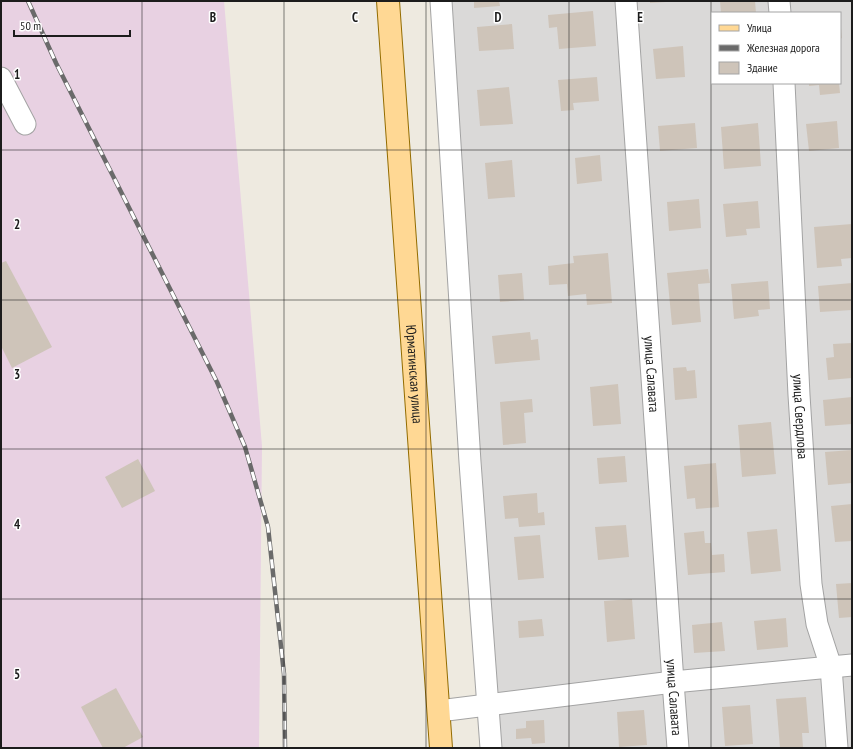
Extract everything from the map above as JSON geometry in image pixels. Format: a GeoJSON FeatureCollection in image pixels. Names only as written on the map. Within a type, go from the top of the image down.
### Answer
{"type":"FeatureCollection","features":[{"type":"Feature","properties":{"kind":"main road","name":"Юрматинская улица"},"geometry":{"type":"LineString","coordinates":[[388,1],[441,748]]}},
{"type":"Feature","properties":{"kind":"street"},"geometry":{"type":"LineString","coordinates":[[441,1],[470,462],[491,748]]}},
{"type":"Feature","properties":{"kind":"street","name":"улица Салавата"},"geometry":{"type":"LineString","coordinates":[[626,1],[678,748]]}},
{"type":"Feature","properties":{"kind":"street"},"geometry":{"type":"LineString","coordinates":[[779,1],[780,12]]}},
{"type":"Feature","properties":{"kind":"street"},"geometry":{"type":"LineString","coordinates":[[1,78],[25,124]]}},
{"type":"Feature","properties":{"kind":"street","name":"улица Свердлова"},"geometry":{"type":"LineString","coordinates":[[784,84],[799,395],[811,584],[817,624],[830,667],[837,748]]}},
{"type":"Feature","properties":{"kind":"street"},"geometry":{"type":"LineString","coordinates":[[439,711],[673,682],[852,665]]}},
{"type":"Feature","properties":{"kind":"shaded area"},"geometry":{"type":"Polygon","coordinates":[[[1,1],[224,1],[262,446],[259,748],[1,748],[1,1]]]}},
{"type":"Feature","properties":{"kind":"shaded area"},"geometry":{"type":"Polygon","coordinates":[[[449,1],[852,1],[852,748],[501,748],[449,1]]]}},
{"type":"Feature","properties":{"kind":"building"},"geometry":{"type":"Polygon","coordinates":[[[474,1],[499,1],[500,6],[474,8],[474,1]]]}},
{"type":"Feature","properties":{"kind":"building"},"geometry":{"type":"Polygon","coordinates":[[[650,1],[666,1],[666,2],[650,3],[650,1]]]}},
{"type":"Feature","properties":{"kind":"building"},"geometry":{"type":"Polygon","coordinates":[[[720,1],[755,1],[756,12],[721,12],[720,1]]]}},
{"type":"Feature","properties":{"kind":"building"},"geometry":{"type":"Polygon","coordinates":[[[593,11],[596,46],[559,49],[557,27],[549,28],[548,15],[593,11]]]}},
{"type":"Feature","properties":{"kind":"building"},"geometry":{"type":"Polygon","coordinates":[[[512,24],[514,49],[479,51],[477,27],[512,24]]]}},
{"type":"Feature","properties":{"kind":"building"},"geometry":{"type":"Polygon","coordinates":[[[683,46],[685,77],[656,79],[653,49],[683,46]]]}},
{"type":"Feature","properties":{"kind":"building"},"geometry":{"type":"Polygon","coordinates":[[[597,77],[599,101],[573,103],[574,110],[561,111],[558,80],[597,77]]]}},
{"type":"Feature","properties":{"kind":"building"},"geometry":{"type":"Polygon","coordinates":[[[809,84],[839,84],[840,93],[820,95],[819,85],[809,86],[809,84]]]}},
{"type":"Feature","properties":{"kind":"building"},"geometry":{"type":"Polygon","coordinates":[[[509,87],[513,124],[480,126],[477,90],[509,87]]]}},
{"type":"Feature","properties":{"kind":"building"},"geometry":{"type":"Polygon","coordinates":[[[837,121],[839,148],[809,151],[806,124],[837,121]]]}},
{"type":"Feature","properties":{"kind":"building"},"geometry":{"type":"Polygon","coordinates":[[[695,123],[697,148],[660,151],[658,126],[695,123]]]}},
{"type":"Feature","properties":{"kind":"building"},"geometry":{"type":"Polygon","coordinates":[[[758,123],[761,166],[724,169],[721,127],[758,123]]]}},
{"type":"Feature","properties":{"kind":"building"},"geometry":{"type":"Polygon","coordinates":[[[600,155],[602,181],[577,184],[575,158],[600,155]]]}},
{"type":"Feature","properties":{"kind":"building"},"geometry":{"type":"Polygon","coordinates":[[[512,160],[515,197],[488,199],[485,163],[512,160]]]}},
{"type":"Feature","properties":{"kind":"building"},"geometry":{"type":"Polygon","coordinates":[[[699,199],[701,228],[669,231],[667,202],[699,199]]]}},
{"type":"Feature","properties":{"kind":"building"},"geometry":{"type":"Polygon","coordinates":[[[758,201],[760,228],[746,229],[747,235],[726,237],[723,204],[758,201]]]}},
{"type":"Feature","properties":{"kind":"building"},"geometry":{"type":"Polygon","coordinates":[[[852,224],[852,258],[841,259],[842,266],[817,268],[814,227],[852,224]]]}},
{"type":"Feature","properties":{"kind":"building"},"geometry":{"type":"Polygon","coordinates":[[[608,253],[612,303],[587,305],[586,294],[568,296],[567,284],[549,285],[548,266],[574,263],[573,256],[608,253]]]}},
{"type":"Feature","properties":{"kind":"building"},"geometry":{"type":"Polygon","coordinates":[[[6,261],[52,347],[12,368],[1,346],[1,263],[6,261]]]}},
{"type":"Feature","properties":{"kind":"building"},"geometry":{"type":"Polygon","coordinates":[[[708,269],[710,283],[698,284],[701,322],[672,325],[667,273],[708,269]]]}},
{"type":"Feature","properties":{"kind":"building"},"geometry":{"type":"Polygon","coordinates":[[[522,273],[524,300],[500,302],[498,275],[522,273]]]}},
{"type":"Feature","properties":{"kind":"building"},"geometry":{"type":"Polygon","coordinates":[[[768,281],[770,309],[758,310],[759,316],[734,319],[731,284],[768,281]]]}},
{"type":"Feature","properties":{"kind":"building"},"geometry":{"type":"Polygon","coordinates":[[[852,283],[852,310],[820,312],[818,286],[852,283]]]}},
{"type":"Feature","properties":{"kind":"building"},"geometry":{"type":"Polygon","coordinates":[[[530,332],[531,340],[538,339],[540,360],[495,364],[492,336],[530,332]]]}},
{"type":"Feature","properties":{"kind":"building"},"geometry":{"type":"Polygon","coordinates":[[[852,343],[852,378],[828,380],[826,358],[834,357],[833,344],[852,343]]]}},
{"type":"Feature","properties":{"kind":"building"},"geometry":{"type":"Polygon","coordinates":[[[686,367],[687,371],[695,370],[697,398],[675,400],[673,368],[686,367]]]}},
{"type":"Feature","properties":{"kind":"building"},"geometry":{"type":"Polygon","coordinates":[[[618,384],[621,424],[593,426],[590,387],[618,384]]]}},
{"type":"Feature","properties":{"kind":"building"},"geometry":{"type":"Polygon","coordinates":[[[852,397],[852,424],[825,426],[823,400],[852,397]]]}},
{"type":"Feature","properties":{"kind":"building"},"geometry":{"type":"Polygon","coordinates":[[[532,399],[533,412],[524,413],[526,443],[503,445],[500,402],[532,399]]]}},
{"type":"Feature","properties":{"kind":"building"},"geometry":{"type":"Polygon","coordinates":[[[771,422],[776,474],[742,477],[738,425],[771,422]]]}},
{"type":"Feature","properties":{"kind":"building"},"geometry":{"type":"Polygon","coordinates":[[[852,450],[852,483],[828,485],[825,452],[852,450]]]}},
{"type":"Feature","properties":{"kind":"building"},"geometry":{"type":"Polygon","coordinates":[[[625,456],[627,482],[599,484],[597,458],[625,456]]]}},
{"type":"Feature","properties":{"kind":"building"},"geometry":{"type":"Polygon","coordinates":[[[138,459],[155,491],[122,508],[105,477],[138,459]]]}},
{"type":"Feature","properties":{"kind":"building"},"geometry":{"type":"Polygon","coordinates":[[[716,463],[719,507],[696,509],[695,498],[687,499],[684,466],[716,463]]]}},
{"type":"Feature","properties":{"kind":"building"},"geometry":{"type":"Polygon","coordinates":[[[537,493],[538,513],[544,512],[545,525],[519,527],[518,518],[505,519],[503,496],[537,493]]]}},
{"type":"Feature","properties":{"kind":"building"},"geometry":{"type":"Polygon","coordinates":[[[852,504],[852,541],[835,542],[831,506],[852,504]]]}},
{"type":"Feature","properties":{"kind":"building"},"geometry":{"type":"Polygon","coordinates":[[[626,525],[629,557],[598,560],[595,527],[626,525]]]}},
{"type":"Feature","properties":{"kind":"building"},"geometry":{"type":"Polygon","coordinates":[[[777,529],[781,571],[751,574],[747,532],[777,529]]]}},
{"type":"Feature","properties":{"kind":"building"},"geometry":{"type":"Polygon","coordinates":[[[704,531],[705,543],[711,543],[712,555],[724,554],[725,572],[688,575],[684,533],[704,531]]]}},
{"type":"Feature","properties":{"kind":"building"},"geometry":{"type":"Polygon","coordinates":[[[540,535],[544,578],[518,580],[514,537],[540,535]]]}},
{"type":"Feature","properties":{"kind":"building"},"geometry":{"type":"Polygon","coordinates":[[[852,583],[852,617],[839,618],[836,584],[852,583]]]}},
{"type":"Feature","properties":{"kind":"building"},"geometry":{"type":"Polygon","coordinates":[[[632,599],[635,639],[607,642],[604,601],[632,599]]]}},
{"type":"Feature","properties":{"kind":"building"},"geometry":{"type":"Polygon","coordinates":[[[786,618],[788,647],[757,650],[754,621],[786,618]]]}},
{"type":"Feature","properties":{"kind":"building"},"geometry":{"type":"Polygon","coordinates":[[[542,619],[544,636],[519,638],[518,621],[542,619]]]}},
{"type":"Feature","properties":{"kind":"building"},"geometry":{"type":"Polygon","coordinates":[[[722,622],[725,651],[694,653],[692,625],[722,622]]]}},
{"type":"Feature","properties":{"kind":"building"},"geometry":{"type":"Polygon","coordinates":[[[116,688],[143,737],[123,748],[103,748],[81,707],[116,688]]]}},
{"type":"Feature","properties":{"kind":"building"},"geometry":{"type":"Polygon","coordinates":[[[806,697],[809,733],[802,733],[803,748],[780,748],[776,699],[806,697]]]}},
{"type":"Feature","properties":{"kind":"building"},"geometry":{"type":"Polygon","coordinates":[[[750,705],[753,744],[725,746],[722,707],[750,705]]]}},
{"type":"Feature","properties":{"kind":"building"},"geometry":{"type":"Polygon","coordinates":[[[644,710],[647,745],[619,747],[617,712],[644,710]]]}},
{"type":"Feature","properties":{"kind":"building"},"geometry":{"type":"Polygon","coordinates":[[[544,720],[545,743],[532,744],[531,738],[516,739],[516,729],[526,728],[526,721],[544,720]]]}},
{"type":"Feature","properties":{"kind":"railway"},"geometry":{"type":"LineString","coordinates":[[28,1],[56,63],[217,382],[245,447],[268,527],[284,674],[285,748]]}}]}
